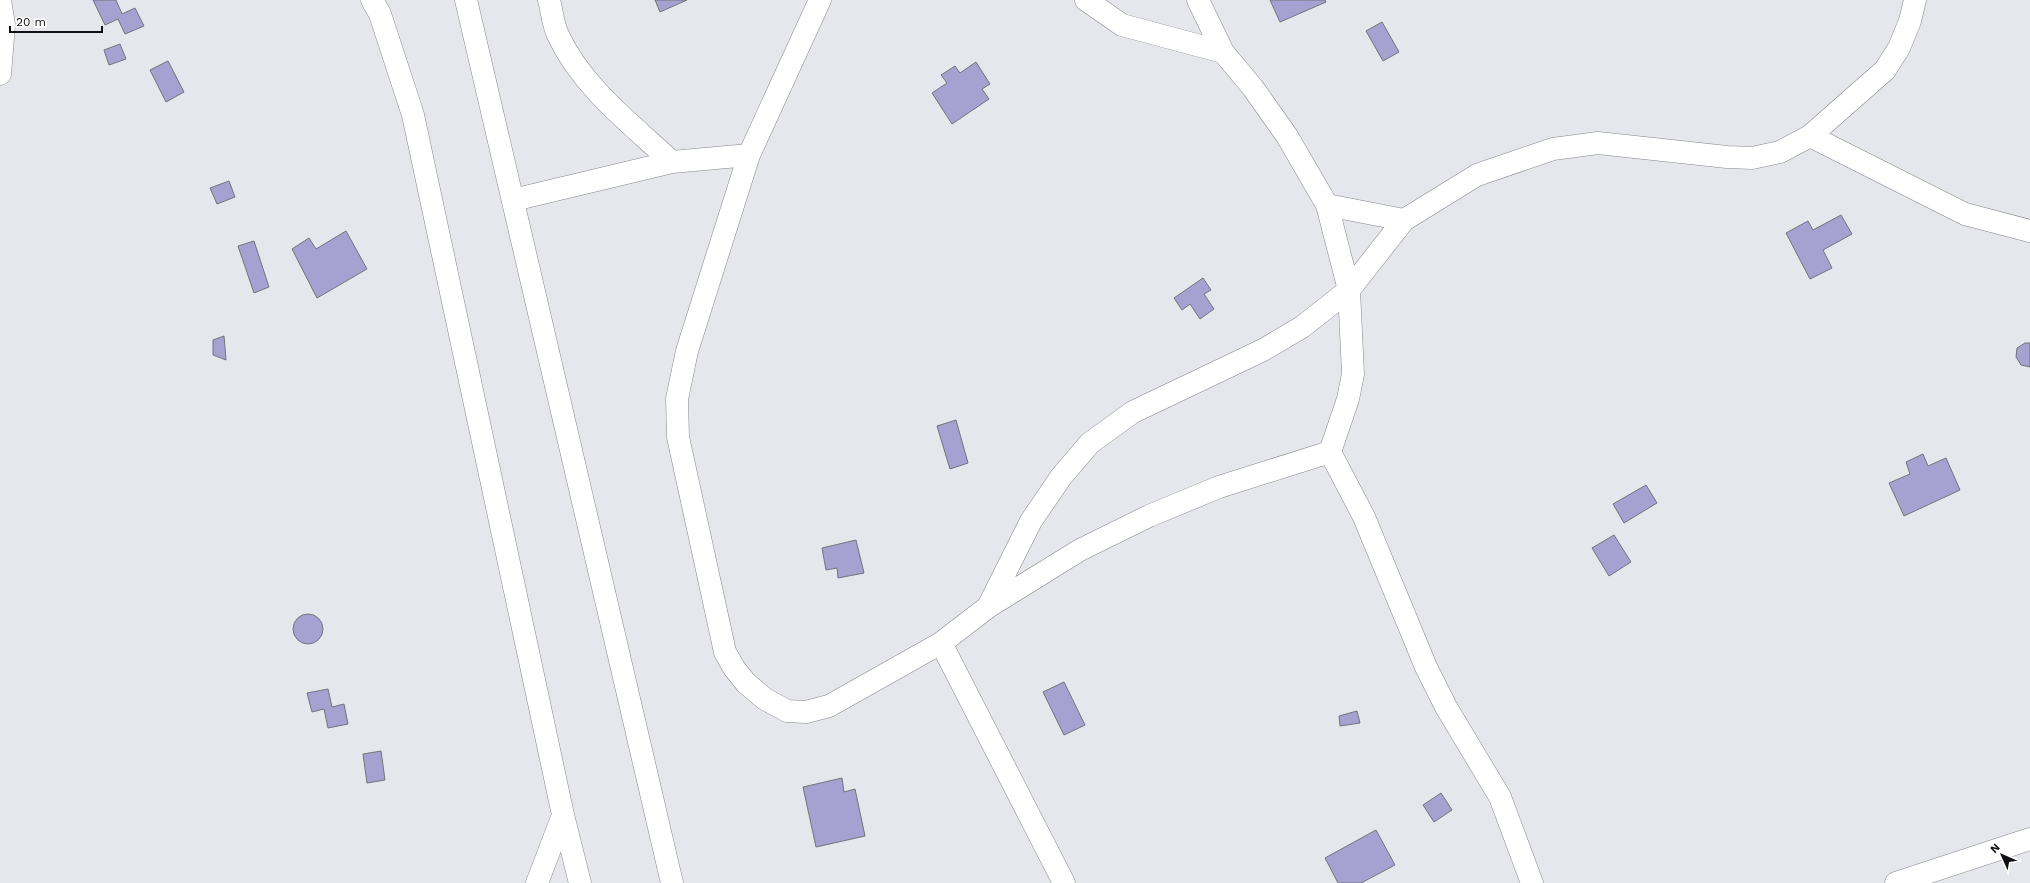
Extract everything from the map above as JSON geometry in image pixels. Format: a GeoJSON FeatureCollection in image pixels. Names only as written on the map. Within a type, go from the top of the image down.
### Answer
{"type":"FeatureCollection","features":[{"type":"Feature","properties":{"kind":"street"},"geometry":{"type":"LineString","coordinates":[[0,0],[4,25],[0,74]]}},
{"type":"Feature","properties":{"kind":"street"},"geometry":{"type":"LineString","coordinates":[[372,0],[380,14],[413,115],[580,883]]}},
{"type":"Feature","properties":{"kind":"street"},"geometry":{"type":"LineString","coordinates":[[466,0],[672,883]]}},
{"type":"Feature","properties":{"kind":"street"},"geometry":{"type":"LineString","coordinates":[[549,0],[558,35],[577,67],[606,101],[672,162]]}},
{"type":"Feature","properties":{"kind":"street"},"geometry":{"type":"LineString","coordinates":[[820,0],[749,155],[687,351],[677,399],[678,437],[726,652],[734,668],[746,683],[765,699],[787,711],[806,712],[828,706],[941,643],[988,607],[1080,550],[1148,516],[1219,487],[1330,452]]}},
{"type":"Feature","properties":{"kind":"street"},"geometry":{"type":"LineString","coordinates":[[1086,0],[1122,25],[1223,52]]}},
{"type":"Feature","properties":{"kind":"street"},"geometry":{"type":"LineString","coordinates":[[1198,0],[1223,52],[1253,88],[1287,136],[1326,205],[1349,290],[1353,374],[1348,399],[1330,452],[1364,517],[1426,667],[1446,707],[1500,797],[1532,883]]}},
{"type":"Feature","properties":{"kind":"street"},"geometry":{"type":"LineString","coordinates":[[988,607],[1031,521],[1060,477],[1090,443],[1133,412],[1263,350],[1302,327],[1349,290],[1404,220],[1477,175],[1553,149],[1598,143],[1727,158],[1752,158],[1780,152],[1810,136],[1885,70],[1899,48],[1910,21],[1915,0]]}},
{"type":"Feature","properties":{"kind":"street"},"geometry":{"type":"LineString","coordinates":[[1810,136],[1965,214],[2030,231]]}},
{"type":"Feature","properties":{"kind":"street"},"geometry":{"type":"LineString","coordinates":[[513,200],[672,162],[749,155]]}},
{"type":"Feature","properties":{"kind":"street"},"geometry":{"type":"LineString","coordinates":[[1326,205],[1404,220]]}},
{"type":"Feature","properties":{"kind":"street"},"geometry":{"type":"LineString","coordinates":[[941,643],[1064,883]]}},
{"type":"Feature","properties":{"kind":"street"},"geometry":{"type":"LineString","coordinates":[[538,883],[564,815]]}},
{"type":"Feature","properties":{"kind":"street"},"geometry":{"type":"LineString","coordinates":[[1896,883],[2030,838]]}},
{"type":"Feature","properties":{"kind":"building"},"geometry":{"type":"Polygon","coordinates":[[[93,0],[116,0],[122,14],[135,8],[144,26],[125,34],[118,19],[105,25],[93,0]]]}},
{"type":"Feature","properties":{"kind":"building"},"geometry":{"type":"Polygon","coordinates":[[[655,0],[687,0],[660,12],[655,0]]]}},
{"type":"Feature","properties":{"kind":"building"},"geometry":{"type":"Polygon","coordinates":[[[1270,0],[1325,0],[1326,2],[1280,22],[1270,0]]]}},
{"type":"Feature","properties":{"kind":"building"},"geometry":{"type":"Polygon","coordinates":[[[1382,22],[1399,52],[1383,61],[1366,31],[1382,22]]]}},
{"type":"Feature","properties":{"kind":"building"},"geometry":{"type":"Polygon","coordinates":[[[120,44],[126,59],[109,65],[104,50],[120,44]]]}},
{"type":"Feature","properties":{"kind":"building"},"geometry":{"type":"Polygon","coordinates":[[[168,61],[184,92],[166,102],[150,70],[168,61]]]}},
{"type":"Feature","properties":{"kind":"building"},"geometry":{"type":"Polygon","coordinates":[[[976,62],[990,84],[982,89],[989,99],[952,124],[932,93],[947,83],[941,75],[955,66],[960,73],[976,62]]]}},
{"type":"Feature","properties":{"kind":"building"},"geometry":{"type":"Polygon","coordinates":[[[229,181],[235,197],[217,204],[210,188],[229,181]]]}},
{"type":"Feature","properties":{"kind":"building"},"geometry":{"type":"Polygon","coordinates":[[[1841,215],[1852,234],[1823,250],[1832,268],[1810,279],[1786,233],[1808,221],[1813,230],[1841,215]]]}},
{"type":"Feature","properties":{"kind":"building"},"geometry":{"type":"Polygon","coordinates":[[[346,231],[367,269],[317,298],[292,249],[309,238],[316,249],[346,231]]]}},
{"type":"Feature","properties":{"kind":"building"},"geometry":{"type":"Polygon","coordinates":[[[254,241],[269,287],[254,293],[238,246],[254,241]]]}},
{"type":"Feature","properties":{"kind":"building"},"geometry":{"type":"Polygon","coordinates":[[[1203,278],[1211,290],[1204,294],[1214,309],[1200,319],[1190,304],[1182,310],[1174,298],[1203,278]]]}},
{"type":"Feature","properties":{"kind":"building"},"geometry":{"type":"Polygon","coordinates":[[[224,336],[226,360],[213,355],[213,340],[224,336]]]}},
{"type":"Feature","properties":{"kind":"building"},"geometry":{"type":"Polygon","coordinates":[[[2025,343],[2030,343],[2030,367],[2021,365],[2016,357],[2017,348],[2025,343]]]}},
{"type":"Feature","properties":{"kind":"building"},"geometry":{"type":"Polygon","coordinates":[[[956,420],[968,463],[950,469],[937,426],[956,420]]]}},
{"type":"Feature","properties":{"kind":"building"},"geometry":{"type":"Polygon","coordinates":[[[1923,454],[1928,466],[1946,458],[1960,490],[1904,516],[1889,483],[1910,474],[1906,462],[1923,454]]]}},
{"type":"Feature","properties":{"kind":"building"},"geometry":{"type":"Polygon","coordinates":[[[1646,485],[1657,503],[1624,523],[1613,504],[1646,485]]]}},
{"type":"Feature","properties":{"kind":"building"},"geometry":{"type":"Polygon","coordinates":[[[1614,535],[1631,562],[1609,576],[1592,548],[1614,535]]]}},
{"type":"Feature","properties":{"kind":"building"},"geometry":{"type":"Polygon","coordinates":[[[856,540],[864,573],[838,578],[837,568],[826,570],[822,548],[856,540]]]}},
{"type":"Feature","properties":{"kind":"building"},"geometry":{"type":"Polygon","coordinates":[[[308,614],[314,615],[322,623],[322,635],[314,643],[308,644],[302,643],[294,635],[293,629],[294,623],[302,615],[308,614]]]}},
{"type":"Feature","properties":{"kind":"building"},"geometry":{"type":"Polygon","coordinates":[[[1064,682],[1085,725],[1064,735],[1043,692],[1064,682]]]}},
{"type":"Feature","properties":{"kind":"building"},"geometry":{"type":"Polygon","coordinates":[[[328,689],[332,707],[344,704],[348,724],[328,728],[324,709],[312,712],[307,693],[328,689]]]}},
{"type":"Feature","properties":{"kind":"building"},"geometry":{"type":"Polygon","coordinates":[[[1357,711],[1360,723],[1340,726],[1339,716],[1357,711]]]}},
{"type":"Feature","properties":{"kind":"building"},"geometry":{"type":"Polygon","coordinates":[[[381,751],[385,780],[367,783],[363,754],[381,751]]]}},
{"type":"Feature","properties":{"kind":"building"},"geometry":{"type":"Polygon","coordinates":[[[842,778],[844,792],[855,789],[865,836],[816,847],[803,787],[842,778]]]}},
{"type":"Feature","properties":{"kind":"building"},"geometry":{"type":"Polygon","coordinates":[[[1441,793],[1452,810],[1434,822],[1423,805],[1441,793]]]}},
{"type":"Feature","properties":{"kind":"building"},"geometry":{"type":"Polygon","coordinates":[[[1376,830],[1395,865],[1361,883],[1338,883],[1325,858],[1376,830]]]}}]}
